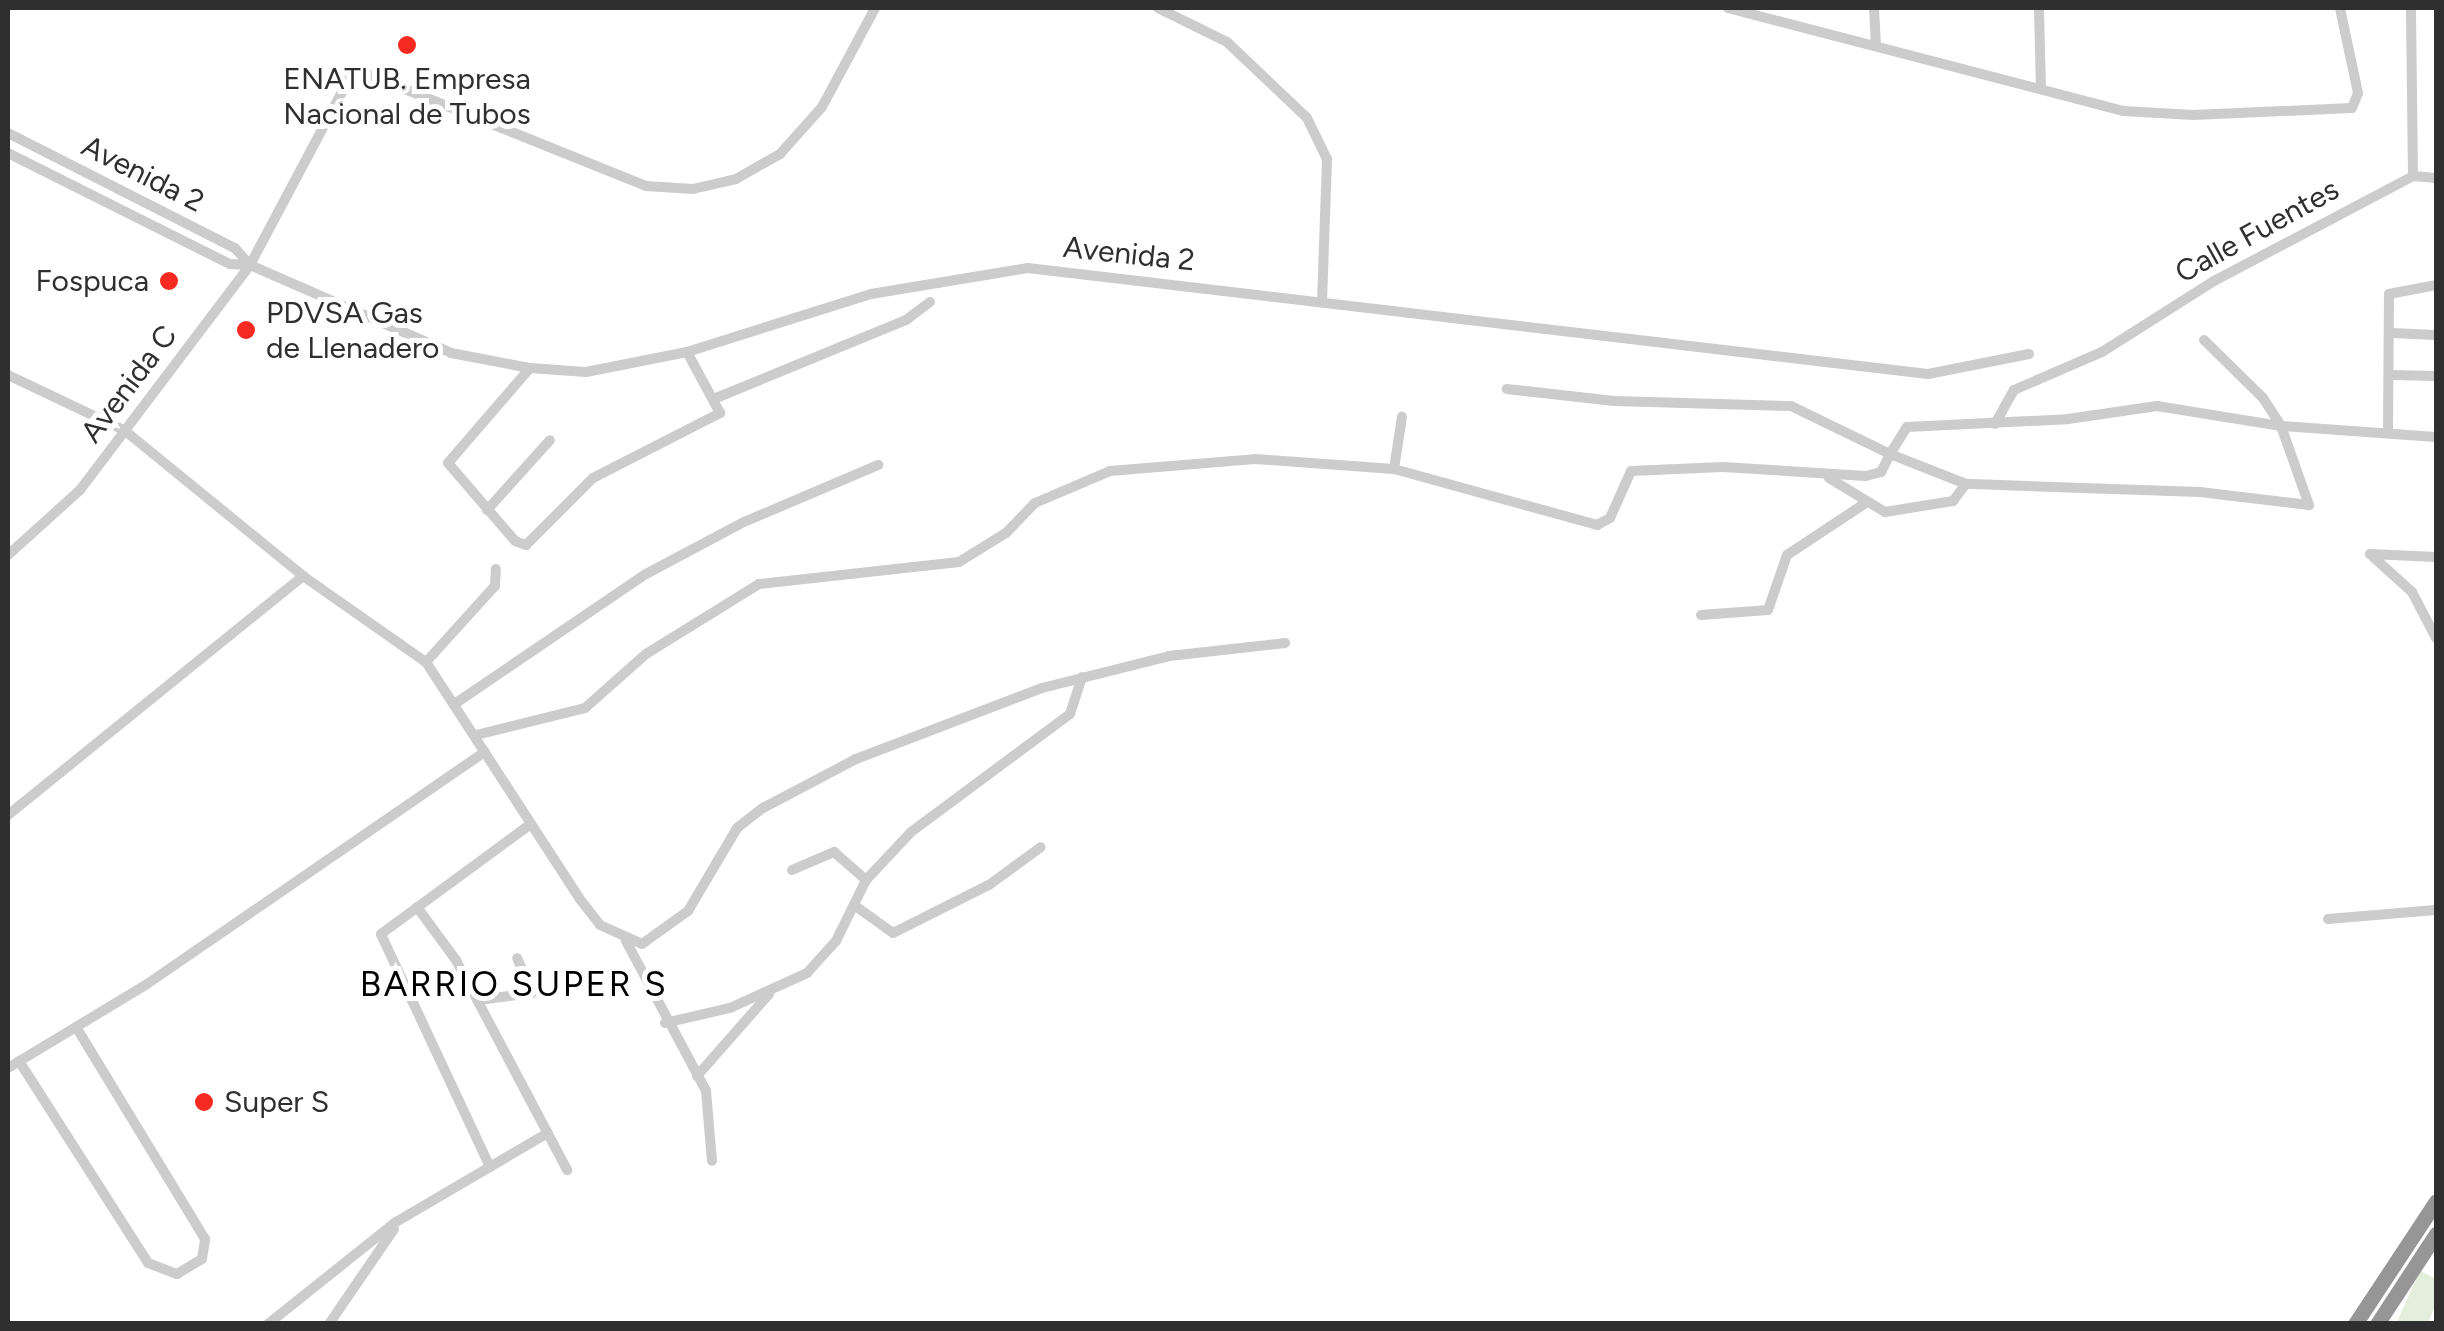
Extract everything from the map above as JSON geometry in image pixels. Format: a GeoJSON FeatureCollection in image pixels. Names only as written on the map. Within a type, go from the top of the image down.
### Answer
{"type":"FeatureCollection","features":[{"type":"Feature","properties":{"kind":"highway"},"geometry":{"type":"LineString","coordinates":[[2355,1324],[2436,1202]]}},
{"type":"Feature","properties":{"kind":"highway"},"geometry":{"type":"LineString","coordinates":[[2377,1324],[2436,1234]]}},
{"type":"Feature","properties":{"kind":"street","name":"Avenida C"},"geometry":{"type":"LineString","coordinates":[[8,555],[80,490],[250,265],[349,79],[360,71],[646,186],[693,189],[736,179],[780,154],[822,107],[875,8]]}},
{"type":"Feature","properties":{"kind":"street"},"geometry":{"type":"LineString","coordinates":[[1158,8],[1227,42],[1307,118],[1327,159],[1322,300]]}},
{"type":"Feature","properties":{"kind":"street"},"geometry":{"type":"LineString","coordinates":[[1728,8],[1876,42],[2124,111],[2193,115],[2358,103],[2340,8]]}},
{"type":"Feature","properties":{"kind":"street"},"geometry":{"type":"LineString","coordinates":[[1874,8],[1876,42]]}},
{"type":"Feature","properties":{"kind":"street"},"geometry":{"type":"LineString","coordinates":[[2039,8],[2040,90]]}},
{"type":"Feature","properties":{"kind":"street"},"geometry":{"type":"LineString","coordinates":[[2411,8],[2413,176],[2436,178]]}},
{"type":"Feature","properties":{"kind":"street","name":"Avenida 2"},"geometry":{"type":"LineString","coordinates":[[8,133],[235,248],[250,265]]}},
{"type":"Feature","properties":{"kind":"street","name":"Avenida 2"},"geometry":{"type":"LineString","coordinates":[[8,153],[230,264],[250,265],[451,353],[530,368],[586,372],[686,352],[871,294],[1028,268],[1928,374],[2029,354]]}},
{"type":"Feature","properties":{"kind":"street","name":"Calle Fuentes"},"geometry":{"type":"LineString","coordinates":[[1994,424],[2014,390],[2102,352],[2214,280],[2413,176]]}},
{"type":"Feature","properties":{"kind":"street"},"geometry":{"type":"LineString","coordinates":[[2388,432],[2392,374],[2389,294],[2436,285]]}},
{"type":"Feature","properties":{"kind":"street"},"geometry":{"type":"LineString","coordinates":[[716,398],[906,320],[930,302]]}},
{"type":"Feature","properties":{"kind":"street"},"geometry":{"type":"LineString","coordinates":[[2392,333],[2436,335]]}},
{"type":"Feature","properties":{"kind":"street"},"geometry":{"type":"LineString","coordinates":[[1507,388],[1614,401],[1791,406],[1890,454],[1966,484],[2200,492],[2301,508],[2309,496],[2281,426],[2263,398],[2204,340]]}},
{"type":"Feature","properties":{"kind":"street"},"geometry":{"type":"LineString","coordinates":[[530,368],[448,464],[515,541],[534,541],[594,478],[715,418],[721,406],[686,352]]}},
{"type":"Feature","properties":{"kind":"street"},"geometry":{"type":"LineString","coordinates":[[2392,374],[2436,376]]}},
{"type":"Feature","properties":{"kind":"street"},"geometry":{"type":"LineString","coordinates":[[8,375],[124,430],[303,576],[346,599],[426,662],[600,925],[626,941],[665,1024],[706,1091],[712,1161]]}},
{"type":"Feature","properties":{"kind":"street"},"geometry":{"type":"LineString","coordinates":[[476,734],[585,708],[646,654],[759,584],[959,562],[1006,533],[1034,503],[1110,471],[1255,459],[1394,469],[1597,525],[1610,518],[1631,472],[1723,467],[1829,478],[1875,476],[1907,426],[1994,424],[2157,406],[2281,426],[2436,437]]}},
{"type":"Feature","properties":{"kind":"street"},"geometry":{"type":"LineString","coordinates":[[1394,469],[1402,417]]}},
{"type":"Feature","properties":{"kind":"street"},"geometry":{"type":"LineString","coordinates":[[487,510],[550,440]]}},
{"type":"Feature","properties":{"kind":"street"},"geometry":{"type":"LineString","coordinates":[[456,703],[646,574],[744,522],[878,465]]}},
{"type":"Feature","properties":{"kind":"street"},"geometry":{"type":"LineString","coordinates":[[1829,478],[1864,504],[1885,512],[1926,510],[1953,501],[1966,484]]}},
{"type":"Feature","properties":{"kind":"street"},"geometry":{"type":"LineString","coordinates":[[1701,615],[1768,610],[1787,556],[1864,504]]}},
{"type":"Feature","properties":{"kind":"street"},"geometry":{"type":"LineString","coordinates":[[2436,557],[2388,550],[2370,554],[2412,592],[2436,638]]}},
{"type":"Feature","properties":{"kind":"street"},"geometry":{"type":"LineString","coordinates":[[426,662],[495,586],[496,569]]}},
{"type":"Feature","properties":{"kind":"street"},"geometry":{"type":"LineString","coordinates":[[8,815],[303,576]]}},
{"type":"Feature","properties":{"kind":"street"},"geometry":{"type":"LineString","coordinates":[[626,941],[656,940],[688,911],[737,828],[763,808],[856,759],[1082,677],[1170,656],[1285,643]]}},
{"type":"Feature","properties":{"kind":"street"},"geometry":{"type":"LineString","coordinates":[[665,1024],[770,993],[807,974],[836,941],[866,880],[911,832],[1070,714],[1082,677]]}},
{"type":"Feature","properties":{"kind":"street"},"geometry":{"type":"LineString","coordinates":[[8,1068],[76,1027],[485,752]]}},
{"type":"Feature","properties":{"kind":"street"},"geometry":{"type":"LineString","coordinates":[[490,1167],[381,934],[531,824]]}},
{"type":"Feature","properties":{"kind":"street"},"geometry":{"type":"LineString","coordinates":[[854,905],[894,933],[988,885],[1041,847]]}},
{"type":"Feature","properties":{"kind":"street"},"geometry":{"type":"LineString","coordinates":[[792,870],[834,852],[866,880]]}},
{"type":"Feature","properties":{"kind":"street"},"geometry":{"type":"LineString","coordinates":[[417,907],[478,1000],[568,1170]]}},
{"type":"Feature","properties":{"kind":"street"},"geometry":{"type":"LineString","coordinates":[[2328,919],[2436,910]]}},
{"type":"Feature","properties":{"kind":"street"},"geometry":{"type":"LineString","coordinates":[[478,1000],[532,993],[517,958]]}},
{"type":"Feature","properties":{"kind":"street"},"geometry":{"type":"LineString","coordinates":[[697,1076],[770,993]]}},
{"type":"Feature","properties":{"kind":"street"},"geometry":{"type":"LineString","coordinates":[[19,1061],[148,1263],[177,1274],[202,1259],[206,1239],[76,1027]]}},
{"type":"Feature","properties":{"kind":"street"},"geometry":{"type":"LineString","coordinates":[[268,1324],[400,1220],[548,1134]]}},
{"type":"Feature","properties":{"kind":"street"},"geometry":{"type":"LineString","coordinates":[[329,1324],[400,1220]]}},
{"type":"Feature","properties":{"kind":"green space"},"geometry":{"type":"Polygon","coordinates":[[[2420,1271],[2436,1279],[2436,1304],[2428,1323],[2396,1324],[2420,1271]]]}},
{"type":"Feature","properties":{"kind":"place","name":"ENATUB. Empresa Nacional de Tubos"},"geometry":{"type":"Point","coordinates":[407,45]}},
{"type":"Feature","properties":{"kind":"place","name":"Fospuca"},"geometry":{"type":"Point","coordinates":[169,281]}},
{"type":"Feature","properties":{"kind":"place","name":"PDVSA Gas de Llenadero"},"geometry":{"type":"Point","coordinates":[246,330]}},
{"type":"Feature","properties":{"kind":"place","name":"Super S"},"geometry":{"type":"Point","coordinates":[204,1102]}},
{"type":"Feature","properties":{"kind":"district","name":"BARRIO SUPER S"},"geometry":{"type":"Point","coordinates":[514,984]}}]}
